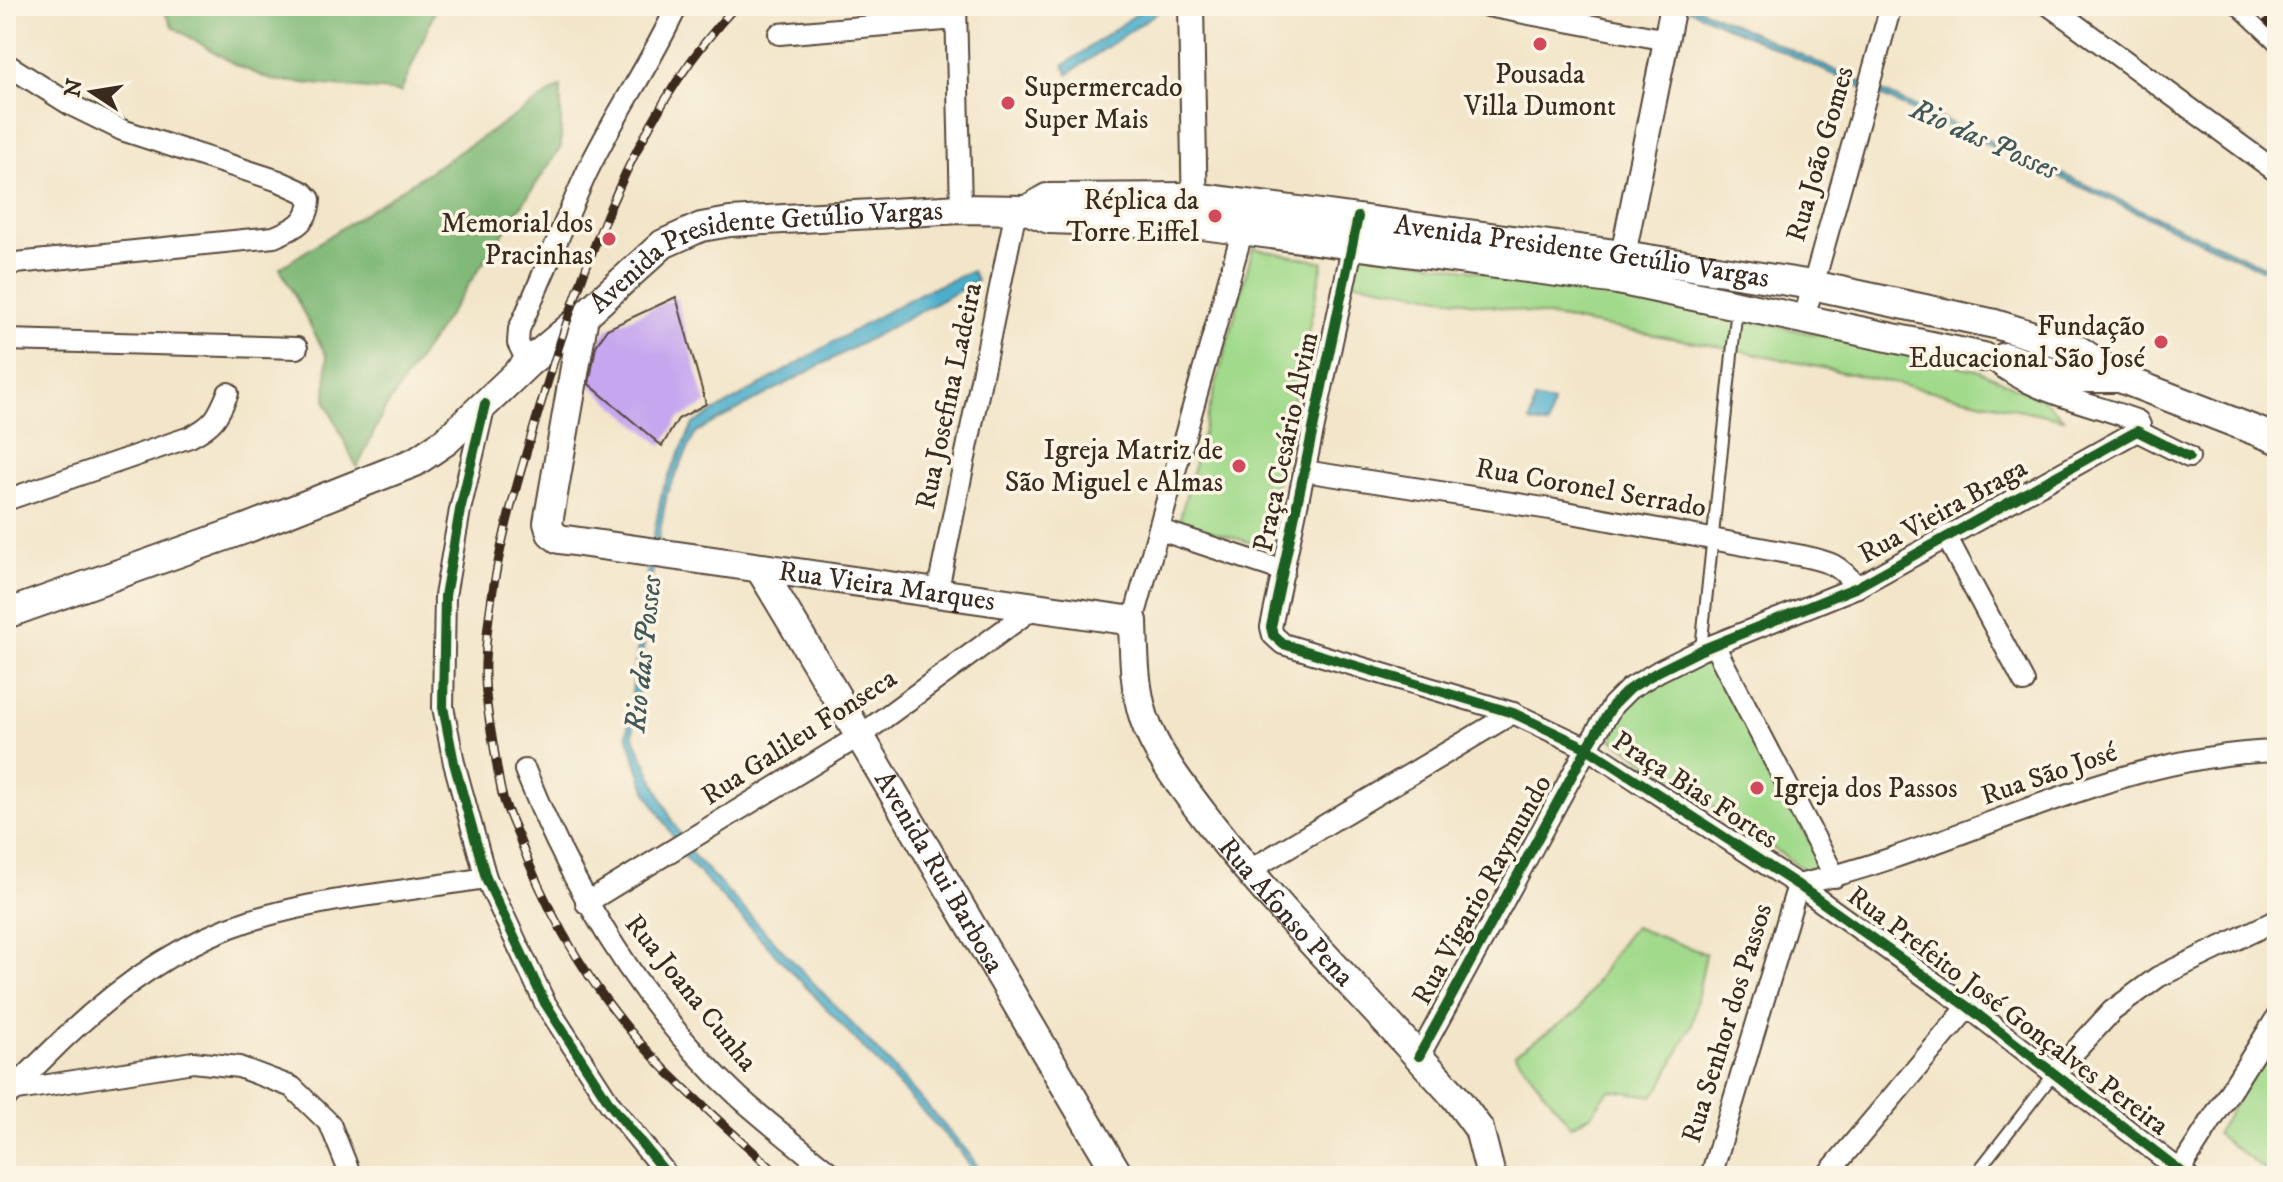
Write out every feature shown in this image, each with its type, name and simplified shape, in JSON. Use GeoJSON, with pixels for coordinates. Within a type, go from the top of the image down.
{"type":"FeatureCollection","features":[{"type":"Feature","properties":{"kind":"main road","name":"Avenida Presidente Getúlio Vargas"},"geometry":{"type":"LineString","coordinates":[[6,614],[245,529],[415,462],[446,441],[528,363],[663,244],[701,227],[730,222],[961,209],[1021,210],[1047,198],[1195,210],[1355,231],[1623,255],[1812,285],[2000,326],[2078,350],[2120,378],[2277,439]]}},
{"type":"Feature","properties":{"kind":"main road","name":"Avenida Presidente Getúlio Vargas"},"geometry":{"type":"LineString","coordinates":[[1195,210],[1243,229],[1355,231],[1515,266],[1618,280],[1804,318],[1994,358],[2070,378],[2120,378]]}},
{"type":"Feature","properties":{"kind":"main road"},"geometry":{"type":"LineString","coordinates":[[1515,266],[1597,266],[1613,262],[1623,255]]}},
{"type":"Feature","properties":{"kind":"main road","name":"Rua Vieira Marques"},"geometry":{"type":"LineString","coordinates":[[584,316],[548,523],[551,533],[559,539],[1133,621]]}},
{"type":"Feature","properties":{"kind":"main road"},"geometry":{"type":"LineString","coordinates":[[1994,358],[1977,348],[1977,337],[1984,328],[2000,326]]}},
{"type":"Feature","properties":{"kind":"main road","name":"Avenida Rui Barbosa"},"geometry":{"type":"LineString","coordinates":[[760,569],[861,735],[970,927],[1119,1176]]}},
{"type":"Feature","properties":{"kind":"main road","name":"Rua Afonso Pena"},"geometry":{"type":"LineString","coordinates":[[1133,621],[1135,673],[1145,718],[1162,755],[1191,799],[1248,871],[1456,1098],[1479,1129],[1491,1176]]}},
{"type":"Feature","properties":{"kind":"street"},"geometry":{"type":"LineString","coordinates":[[528,363],[518,343],[519,329],[587,173],[664,36],[677,6]]}},
{"type":"Feature","properties":{"kind":"street"},"geometry":{"type":"LineString","coordinates":[[1191,6],[1195,210]]}},
{"type":"Feature","properties":{"kind":"street"},"geometry":{"type":"LineString","coordinates":[[1487,6],[1667,40]]}},
{"type":"Feature","properties":{"kind":"street","name":"Rua João Gomes"},"geometry":{"type":"LineString","coordinates":[[1804,318],[1891,6]]}},
{"type":"Feature","properties":{"kind":"street"},"geometry":{"type":"LineString","coordinates":[[2050,6],[2277,172]]}},
{"type":"Feature","properties":{"kind":"street"},"geometry":{"type":"LineString","coordinates":[[2241,6],[2277,40]]}},
{"type":"Feature","properties":{"kind":"street"},"geometry":{"type":"LineString","coordinates":[[1623,255],[1672,10]]}},
{"type":"Feature","properties":{"kind":"street"},"geometry":{"type":"LineString","coordinates":[[779,34],[956,12],[961,209]]}},
{"type":"Feature","properties":{"kind":"street"},"geometry":{"type":"LineString","coordinates":[[6,64],[71,105],[122,130],[279,181],[303,192],[310,199],[310,210],[299,227],[274,237],[6,264]]}},
{"type":"Feature","properties":{"kind":"street","name":"Rua Josefina Ladeira"},"geometry":{"type":"LineString","coordinates":[[937,594],[1021,210]]}},
{"type":"Feature","properties":{"kind":"street"},"geometry":{"type":"LineString","coordinates":[[1133,621],[1243,229]]}},
{"type":"Feature","properties":{"kind":"street","name":"Praça Cesário Alvim"},"geometry":{"type":"LineString","coordinates":[[1355,231],[1271,627],[1273,635],[1283,644],[1513,713]]}},
{"type":"Feature","properties":{"kind":"street"},"geometry":{"type":"LineString","coordinates":[[6,340],[297,348]]}},
{"type":"Feature","properties":{"kind":"street"},"geometry":{"type":"LineString","coordinates":[[1994,358],[2015,377],[2089,407],[2138,421],[2137,431],[2189,457]]}},
{"type":"Feature","properties":{"kind":"street"},"geometry":{"type":"LineString","coordinates":[[6,500],[190,437],[208,428],[219,414],[228,393]]}},
{"type":"Feature","properties":{"kind":"street"},"geometry":{"type":"LineString","coordinates":[[485,404],[460,510],[445,596],[443,707],[468,820],[486,878],[545,1003],[610,1104],[668,1176]]}},
{"type":"Feature","properties":{"kind":"street","name":"Rua Vieira Braga"},"geometry":{"type":"LineString","coordinates":[[1708,648],[1857,587],[2137,431]]}},
{"type":"Feature","properties":{"kind":"street","name":"Rua Coronel Serrado"},"geometry":{"type":"LineString","coordinates":[[1304,471],[1713,537],[1831,562],[1843,569],[1857,587]]}},
{"type":"Feature","properties":{"kind":"street","name":"Praça Cesário Alvim"},"geometry":{"type":"LineString","coordinates":[[1160,530],[1284,571]]}},
{"type":"Feature","properties":{"kind":"street"},"geometry":{"type":"LineString","coordinates":[[1946,536],[2024,682]]}},
{"type":"Feature","properties":{"kind":"street","name":"Rua Galileu Fonseca"},"geometry":{"type":"LineString","coordinates":[[586,903],[861,735],[1035,607]]}},
{"type":"Feature","properties":{"kind":"street","name":"Praça Bias Fortes"},"geometry":{"type":"LineString","coordinates":[[1798,885],[1587,748],[1613,705],[1629,689],[1708,648],[1835,877]]}},
{"type":"Feature","properties":{"kind":"street"},"geometry":{"type":"LineString","coordinates":[[1248,871],[1513,713],[1587,748]]}},
{"type":"Feature","properties":{"kind":"street","name":"Rua Vigario Raymundo"},"geometry":{"type":"LineString","coordinates":[[1419,1056],[1587,748]]}},
{"type":"Feature","properties":{"kind":"street","name":"Rua São José"},"geometry":{"type":"LineString","coordinates":[[1798,885],[1835,877],[2145,770],[2254,751],[2277,751]]}},
{"type":"Feature","properties":{"kind":"street","name":"Rua Joana Cunha"},"geometry":{"type":"LineString","coordinates":[[525,770],[546,822],[586,903],[628,968],[684,1038],[739,1097],[834,1176]]}},
{"type":"Feature","properties":{"kind":"street"},"geometry":{"type":"LineString","coordinates":[[9,1095],[76,1025],[130,982],[203,937],[252,920],[309,907],[486,878]]}},
{"type":"Feature","properties":{"kind":"street","name":"Rua Prefeito José Gonçalves Pereira"},"geometry":{"type":"LineString","coordinates":[[1798,885],[1968,1007],[2184,1173]]}},
{"type":"Feature","properties":{"kind":"street","name":"Rua Senhor dos Passos"},"geometry":{"type":"LineString","coordinates":[[1711,1176],[1798,885]]}},
{"type":"Feature","properties":{"kind":"street"},"geometry":{"type":"LineString","coordinates":[[2053,1075],[2112,1011],[2158,977],[2277,920]]}},
{"type":"Feature","properties":{"kind":"street"},"geometry":{"type":"LineString","coordinates":[[1826,1176],[1968,1007]]}},
{"type":"Feature","properties":{"kind":"street"},"geometry":{"type":"LineString","coordinates":[[2184,1173],[2277,1017]]}},
{"type":"Feature","properties":{"kind":"street"},"geometry":{"type":"LineString","coordinates":[[9,1095],[193,1062],[239,1067],[292,1087],[330,1124],[351,1176]]}},
{"type":"Feature","properties":{"kind":"lane"},"geometry":{"type":"LineString","coordinates":[[1708,648],[1713,537],[1737,305]]}},
{"type":"Feature","properties":{"kind":"lane"},"geometry":{"type":"LineString","coordinates":[[1974,1176],[2053,1075]]}},
{"type":"Feature","properties":{"kind":"green space"},"geometry":{"type":"Polygon","coordinates":[[[161,6],[437,6],[401,92],[271,80],[236,65],[173,27],[161,6]]]}},
{"type":"Feature","properties":{"kind":"green space"},"geometry":{"type":"Polygon","coordinates":[[[561,86],[561,147],[385,409],[357,468],[326,402],[327,357],[280,268],[561,86]]]}},
{"type":"Feature","properties":{"kind":"green space"},"geometry":{"type":"Polygon","coordinates":[[[1253,248],[1323,262],[1263,546],[1179,522],[1253,248]]]}},
{"type":"Feature","properties":{"kind":"green space"},"geometry":{"type":"Polygon","coordinates":[[[1359,250],[1736,317],[1977,370],[2043,399],[2064,419],[1733,349],[1351,281],[1359,250]]]}},
{"type":"Feature","properties":{"kind":"green space"},"geometry":{"type":"Polygon","coordinates":[[[1709,662],[1821,862],[1808,872],[1612,739],[1628,704],[1639,689],[1709,662]]]}},
{"type":"Feature","properties":{"kind":"green space"},"geometry":{"type":"Polygon","coordinates":[[[1634,927],[1706,954],[1692,1024],[1653,1096],[1609,1090],[1591,1115],[1571,1126],[1515,1054],[1577,1012],[1615,951],[1634,927]]]}},
{"type":"Feature","properties":{"kind":"green space"},"geometry":{"type":"Polygon","coordinates":[[[2277,1036],[2277,1176],[2273,1176],[2216,1134],[2277,1036]]]}},
{"type":"Feature","properties":{"kind":"water"},"geometry":{"type":"Polygon","coordinates":[[[1148,6],[1165,7],[1068,74],[1064,65],[1148,6]]]}},
{"type":"Feature","properties":{"kind":"water","name":"Rio das Posses"},"geometry":{"type":"Polygon","coordinates":[[[1682,6],[1699,8],[2277,272],[2277,276],[1682,6]]]}},
{"type":"Feature","properties":{"kind":"water"},"geometry":{"type":"Polygon","coordinates":[[[972,271],[977,281],[696,432],[667,493],[652,575],[633,735],[672,821],[693,855],[889,1063],[968,1152],[984,1176],[976,1176],[960,1151],[687,860],[647,793],[627,735],[647,572],[662,491],[693,424],[873,319],[923,292],[972,271]]]}},
{"type":"Feature","properties":{"kind":"water"},"geometry":{"type":"Polygon","coordinates":[[[1535,399],[1553,403],[1548,426],[1530,422],[1535,399]]]}},
{"type":"Feature","properties":{"kind":"building"},"geometry":{"type":"Polygon","coordinates":[[[676,297],[706,404],[678,419],[662,446],[589,384],[596,346],[607,329],[676,297]]]}},
{"type":"Feature","properties":{"kind":"railway"},"geometry":{"type":"LineString","coordinates":[[736,6],[675,84],[649,127],[626,172],[587,264],[532,433],[501,546],[488,623],[485,682],[504,800],[539,885],[575,954],[603,996],[655,1059],[780,1176]]}},
{"type":"Feature","properties":{"kind":"railway"},"geometry":{"type":"LineString","coordinates":[[2252,6],[2277,30]]}},
{"type":"Feature","properties":{"kind":"cycle path"},"geometry":{"type":"LineString","coordinates":[[1358,217],[1271,627],[1273,635],[1283,644],[1513,713],[1587,748],[1798,885],[1968,1007],[2187,1176]]}},
{"type":"Feature","properties":{"kind":"cycle path"},"geometry":{"type":"LineString","coordinates":[[485,404],[460,510],[445,596],[443,707],[454,763],[486,878],[545,1003],[610,1104],[668,1176]]}},
{"type":"Feature","properties":{"kind":"cycle path"},"geometry":{"type":"LineString","coordinates":[[1419,1056],[1587,748],[1613,705],[1629,689],[1701,650],[1857,587],[2137,431],[2189,457]]}},
{"type":"Feature","properties":{"kind":"place","name":"Pousada Villa Dumont"},"geometry":{"type":"Point","coordinates":[1540,44]}},
{"type":"Feature","properties":{"kind":"place","name":"Supermercado Super Mais"},"geometry":{"type":"Point","coordinates":[1008,103]}},
{"type":"Feature","properties":{"kind":"place","name":"Réplica da Torre Eiffel"},"geometry":{"type":"Point","coordinates":[1215,216]}},
{"type":"Feature","properties":{"kind":"place","name":"Memorial dos Pracinhas"},"geometry":{"type":"Point","coordinates":[609,239]}},
{"type":"Feature","properties":{"kind":"place","name":"Fundação Educacional São José"},"geometry":{"type":"Point","coordinates":[2161,342]}},
{"type":"Feature","properties":{"kind":"place","name":"Igreja Matriz de São Miguel e Almas"},"geometry":{"type":"Point","coordinates":[1239,466]}},
{"type":"Feature","properties":{"kind":"place","name":"Igreja dos Passos"},"geometry":{"type":"Point","coordinates":[1757,788]}}]}
